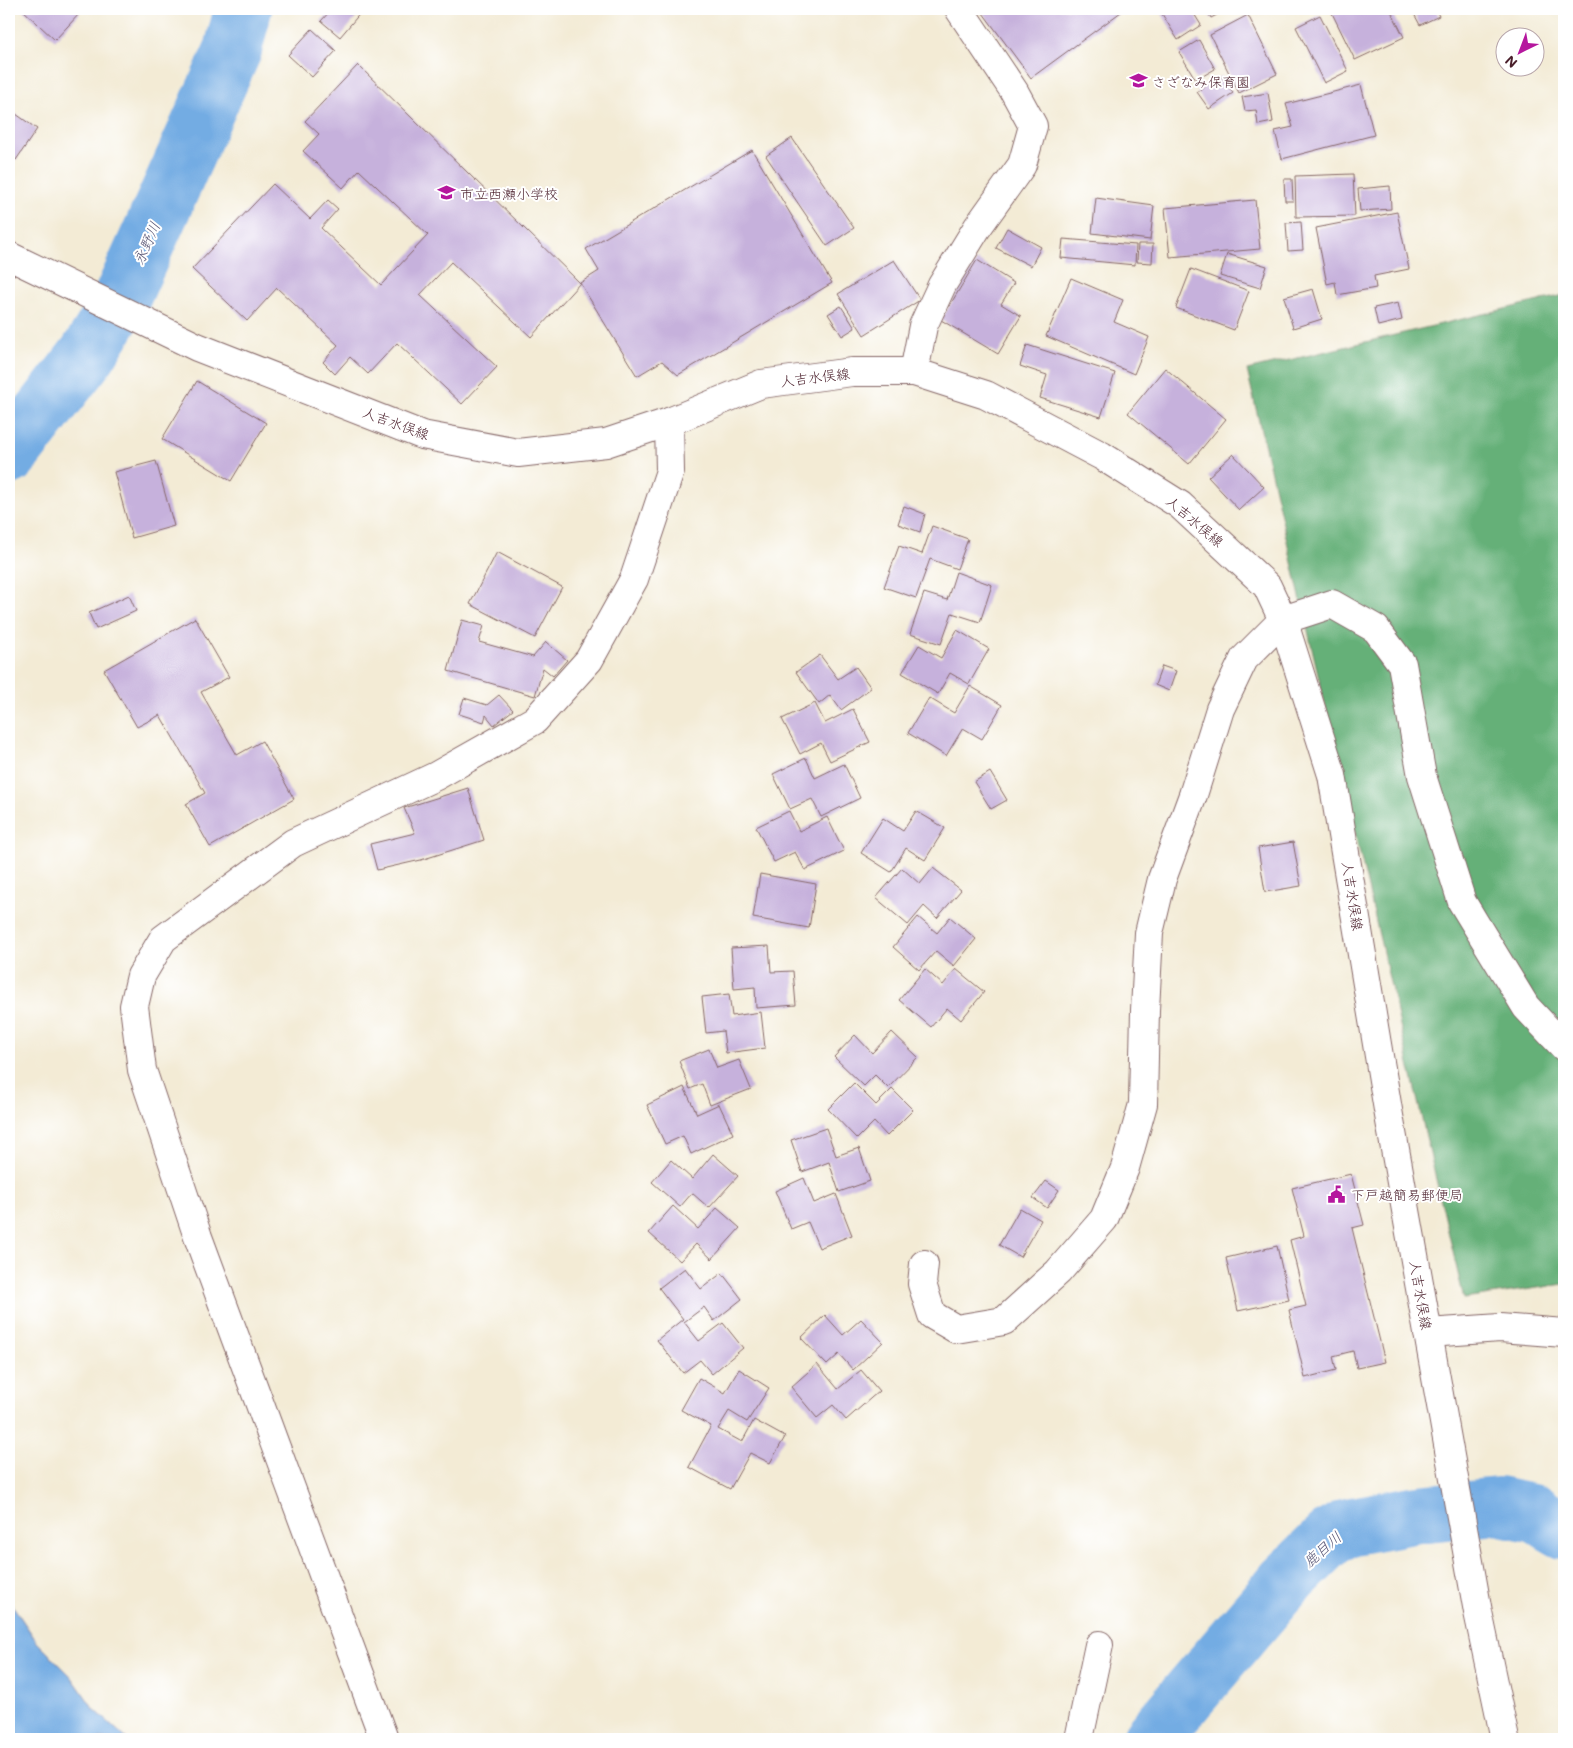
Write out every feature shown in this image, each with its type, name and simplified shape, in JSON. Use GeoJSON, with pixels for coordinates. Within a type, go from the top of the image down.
{"type":"FeatureCollection","features":[{"type":"Feature","properties":{"kind":"street"},"geometry":{"type":"LineString","coordinates":[[914,372],[923,326],[942,285],[977,228],[1022,165],[1033,126],[1014,91],[958,9]]}},
{"type":"Feature","properties":{"kind":"street","name":"人吉水俣線"},"geometry":{"type":"LineString","coordinates":[[9,256],[206,350],[422,435],[518,453],[606,443],[669,422],[761,384],[852,372],[914,372],[986,395],[1102,456],[1180,505],[1268,586],[1283,620],[1332,775],[1388,1110],[1428,1334],[1478,1612],[1505,1739]]}},
{"type":"Feature","properties":{"kind":"street"},"geometry":{"type":"LineString","coordinates":[[384,1739],[198,1237],[142,1070],[134,1006],[141,976],[163,938],[293,843],[436,776],[535,720],[589,660],[634,579],[670,470],[669,422]]}},
{"type":"Feature","properties":{"kind":"street"},"geometry":{"type":"LineString","coordinates":[[924,1264],[922,1284],[932,1315],[956,1328],[1004,1321],[1058,1272],[1104,1219],[1125,1168],[1144,1104],[1145,1010],[1149,933],[1162,879],[1193,795],[1220,709],[1244,659],[1283,620],[1332,604],[1376,629],[1402,664],[1422,776],[1462,902],[1526,1007],[1564,1047]]}},
{"type":"Feature","properties":{"kind":"street"},"geometry":{"type":"LineString","coordinates":[[1428,1334],[1500,1328],[1564,1333]]}},
{"type":"Feature","properties":{"kind":"street"},"geometry":{"type":"LineString","coordinates":[[1078,1739],[1100,1645]]}},
{"type":"Feature","properties":{"kind":"green space"},"geometry":{"type":"Polygon","coordinates":[[[1564,295],[1564,1284],[1464,1299],[1247,370],[1564,295]]]}},
{"type":"Feature","properties":{"kind":"water"},"geometry":{"type":"Polygon","coordinates":[[[9,1600],[37,1642],[71,1676],[94,1709],[127,1739],[9,1739],[9,1600]]]}},
{"type":"Feature","properties":{"kind":"building"},"geometry":{"type":"Polygon","coordinates":[[[22,9],[75,9],[80,13],[55,40],[22,9]]]}},
{"type":"Feature","properties":{"kind":"building"},"geometry":{"type":"Polygon","coordinates":[[[332,9],[360,9],[362,11],[340,37],[321,21],[332,9]]]}},
{"type":"Feature","properties":{"kind":"building"},"geometry":{"type":"Polygon","coordinates":[[[368,9],[380,9],[374,15],[368,9]]]}},
{"type":"Feature","properties":{"kind":"building"},"geometry":{"type":"Polygon","coordinates":[[[980,9],[1125,9],[1031,78],[980,9]]]}},
{"type":"Feature","properties":{"kind":"building"},"geometry":{"type":"Polygon","coordinates":[[[1159,9],[1191,9],[1201,25],[1178,40],[1159,9]]]}},
{"type":"Feature","properties":{"kind":"building"},"geometry":{"type":"Polygon","coordinates":[[[1206,9],[1228,9],[1211,18],[1206,9]]]}},
{"type":"Feature","properties":{"kind":"building"},"geometry":{"type":"Polygon","coordinates":[[[1330,9],[1390,9],[1404,37],[1355,60],[1330,9]]]}},
{"type":"Feature","properties":{"kind":"building"},"geometry":{"type":"Polygon","coordinates":[[[1419,9],[1435,9],[1439,16],[1420,25],[1413,12],[1419,9]]]}},
{"type":"Feature","properties":{"kind":"building"},"geometry":{"type":"Polygon","coordinates":[[[1248,15],[1277,74],[1239,93],[1210,35],[1248,15]]]}},
{"type":"Feature","properties":{"kind":"building"},"geometry":{"type":"Polygon","coordinates":[[[1320,15],[1348,71],[1324,83],[1296,27],[1320,15]]]}},
{"type":"Feature","properties":{"kind":"building"},"geometry":{"type":"Polygon","coordinates":[[[312,29],[336,51],[312,77],[288,55],[312,29]]]}},
{"type":"Feature","properties":{"kind":"building"},"geometry":{"type":"Polygon","coordinates":[[[1199,40],[1215,69],[1196,80],[1179,52],[1199,40]]]}},
{"type":"Feature","properties":{"kind":"building","name":"市立西瀬小学校"},"geometry":{"type":"Polygon","coordinates":[[[358,65],[580,283],[531,337],[451,262],[420,295],[497,367],[462,404],[397,343],[368,374],[350,357],[335,374],[323,362],[338,345],[277,288],[247,321],[192,269],[273,184],[310,219],[328,200],[338,209],[321,228],[381,285],[428,235],[359,170],[343,188],[303,151],[319,134],[305,121],[358,65]]]}},
{"type":"Feature","properties":{"kind":"building"},"geometry":{"type":"Polygon","coordinates":[[[1221,76],[1233,93],[1209,109],[1197,92],[1221,76]]]}},
{"type":"Feature","properties":{"kind":"building"},"geometry":{"type":"Polygon","coordinates":[[[1361,85],[1374,135],[1282,159],[1275,131],[1293,127],[1286,104],[1361,85]]]}},
{"type":"Feature","properties":{"kind":"building"},"geometry":{"type":"Polygon","coordinates":[[[1268,93],[1273,122],[1258,125],[1256,110],[1245,111],[1242,97],[1268,93]]]}},
{"type":"Feature","properties":{"kind":"building"},"geometry":{"type":"Polygon","coordinates":[[[16,114],[37,129],[16,160],[9,156],[9,125],[16,114]]]}},
{"type":"Feature","properties":{"kind":"building"},"geometry":{"type":"Polygon","coordinates":[[[792,138],[854,228],[827,246],[766,156],[792,138]]]}},
{"type":"Feature","properties":{"kind":"building"},"geometry":{"type":"Polygon","coordinates":[[[752,150],[832,283],[678,375],[662,361],[637,376],[580,283],[599,271],[586,249],[752,150]]]}},
{"type":"Feature","properties":{"kind":"building"},"geometry":{"type":"Polygon","coordinates":[[[1353,174],[1355,216],[1296,217],[1295,176],[1353,174]]]}},
{"type":"Feature","properties":{"kind":"building"},"geometry":{"type":"Polygon","coordinates":[[[1284,179],[1292,179],[1293,201],[1285,201],[1284,179]]]}},
{"type":"Feature","properties":{"kind":"building"},"geometry":{"type":"Polygon","coordinates":[[[1390,186],[1391,209],[1360,211],[1358,189],[1390,186]]]}},
{"type":"Feature","properties":{"kind":"building"},"geometry":{"type":"Polygon","coordinates":[[[1096,198],[1154,206],[1150,240],[1092,233],[1096,198]]]}},
{"type":"Feature","properties":{"kind":"building"},"geometry":{"type":"Polygon","coordinates":[[[1255,200],[1260,249],[1170,257],[1165,208],[1255,200]]]}},
{"type":"Feature","properties":{"kind":"building"},"geometry":{"type":"Polygon","coordinates":[[[1397,212],[1409,269],[1374,276],[1376,288],[1337,295],[1335,282],[1327,284],[1316,228],[1397,212]]]}},
{"type":"Feature","properties":{"kind":"building"},"geometry":{"type":"Polygon","coordinates":[[[1301,222],[1303,250],[1288,251],[1286,223],[1301,222]]]}},
{"type":"Feature","properties":{"kind":"building"},"geometry":{"type":"Polygon","coordinates":[[[1007,228],[1041,247],[1031,266],[996,248],[1007,228]]]}},
{"type":"Feature","properties":{"kind":"building"},"geometry":{"type":"Polygon","coordinates":[[[1063,239],[1136,245],[1135,265],[1061,258],[1063,239]]]}},
{"type":"Feature","properties":{"kind":"building"},"geometry":{"type":"Polygon","coordinates":[[[1138,244],[1153,244],[1152,263],[1137,262],[1138,244]]]}},
{"type":"Feature","properties":{"kind":"building"},"geometry":{"type":"Polygon","coordinates":[[[1227,254],[1267,266],[1260,288],[1220,276],[1227,254]]]}},
{"type":"Feature","properties":{"kind":"building"},"geometry":{"type":"Polygon","coordinates":[[[894,260],[920,300],[864,335],[838,294],[894,260]]]}},
{"type":"Feature","properties":{"kind":"building"},"geometry":{"type":"Polygon","coordinates":[[[977,260],[1014,283],[1001,304],[1021,316],[998,354],[941,320],[977,260]]]}},
{"type":"Feature","properties":{"kind":"building"},"geometry":{"type":"Polygon","coordinates":[[[1191,269],[1249,291],[1234,330],[1176,308],[1191,269]]]}},
{"type":"Feature","properties":{"kind":"building"},"geometry":{"type":"Polygon","coordinates":[[[1071,278],[1123,300],[1114,322],[1149,337],[1134,374],[1046,336],[1071,278]]]}},
{"type":"Feature","properties":{"kind":"building"},"geometry":{"type":"Polygon","coordinates":[[[1313,289],[1322,319],[1293,328],[1284,297],[1313,289]]]}},
{"type":"Feature","properties":{"kind":"building"},"geometry":{"type":"Polygon","coordinates":[[[1398,303],[1402,320],[1378,326],[1374,308],[1398,303]]]}},
{"type":"Feature","properties":{"kind":"building"},"geometry":{"type":"Polygon","coordinates":[[[841,306],[855,328],[842,336],[828,314],[841,306]]]}},
{"type":"Feature","properties":{"kind":"building"},"geometry":{"type":"Polygon","coordinates":[[[1027,345],[1115,373],[1101,417],[1040,398],[1047,375],[1020,366],[1027,345]]]}},
{"type":"Feature","properties":{"kind":"building"},"geometry":{"type":"Polygon","coordinates":[[[1165,368],[1226,419],[1189,464],[1128,413],[1165,368]]]}},
{"type":"Feature","properties":{"kind":"building"},"geometry":{"type":"Polygon","coordinates":[[[197,381],[266,423],[231,481],[162,439],[197,381]]]}},
{"type":"Feature","properties":{"kind":"building"},"geometry":{"type":"Polygon","coordinates":[[[1233,454],[1264,487],[1239,510],[1208,477],[1233,454]]]}},
{"type":"Feature","properties":{"kind":"building"},"geometry":{"type":"Polygon","coordinates":[[[156,461],[174,526],[132,538],[114,472],[156,461]]]}},
{"type":"Feature","properties":{"kind":"building"},"geometry":{"type":"Polygon","coordinates":[[[904,506],[925,514],[920,532],[898,524],[904,506]]]}},
{"type":"Feature","properties":{"kind":"building"},"geometry":{"type":"Polygon","coordinates":[[[932,526],[968,539],[957,569],[930,559],[916,598],[884,587],[899,546],[922,554],[932,526]]]}},
{"type":"Feature","properties":{"kind":"building"},"geometry":{"type":"Polygon","coordinates":[[[497,552],[562,587],[535,638],[470,604],[497,552]]]}},
{"type":"Feature","properties":{"kind":"building"},"geometry":{"type":"Polygon","coordinates":[[[956,572],[992,585],[980,622],[952,613],[941,644],[910,634],[924,593],[947,600],[956,572]]]}},
{"type":"Feature","properties":{"kind":"building"},"geometry":{"type":"Polygon","coordinates":[[[129,595],[136,611],[96,629],[89,613],[129,595]]]}},
{"type":"Feature","properties":{"kind":"building"},"geometry":{"type":"Polygon","coordinates":[[[195,618],[229,677],[201,692],[237,755],[262,741],[294,799],[210,847],[186,804],[205,793],[160,715],[137,727],[104,670],[195,618]]]}},
{"type":"Feature","properties":{"kind":"building"},"geometry":{"type":"Polygon","coordinates":[[[462,620],[484,626],[479,642],[533,657],[546,642],[567,660],[553,676],[543,668],[535,696],[448,671],[462,620]]]}},
{"type":"Feature","properties":{"kind":"building"},"geometry":{"type":"Polygon","coordinates":[[[957,630],[989,649],[969,684],[950,673],[938,694],[902,673],[919,645],[941,658],[957,630]]]}},
{"type":"Feature","properties":{"kind":"building"},"geometry":{"type":"Polygon","coordinates":[[[820,655],[838,679],[856,667],[871,688],[841,710],[830,695],[819,704],[796,672],[820,655]]]}},
{"type":"Feature","properties":{"kind":"building"},"geometry":{"type":"Polygon","coordinates":[[[1162,666],[1176,671],[1169,691],[1155,685],[1162,666]]]}},
{"type":"Feature","properties":{"kind":"building"},"geometry":{"type":"Polygon","coordinates":[[[970,686],[1002,705],[982,739],[963,728],[946,756],[908,733],[929,698],[954,713],[970,686]]]}},
{"type":"Feature","properties":{"kind":"building"},"geometry":{"type":"Polygon","coordinates":[[[499,695],[513,710],[494,725],[486,715],[484,722],[459,714],[464,698],[487,705],[499,695]]]}},
{"type":"Feature","properties":{"kind":"building"},"geometry":{"type":"Polygon","coordinates":[[[815,703],[825,723],[853,709],[870,742],[830,761],[821,743],[800,754],[782,719],[815,703]]]}},
{"type":"Feature","properties":{"kind":"building"},"geometry":{"type":"Polygon","coordinates":[[[806,758],[815,778],[844,764],[860,798],[821,817],[812,799],[790,809],[773,774],[806,758]]]}},
{"type":"Feature","properties":{"kind":"building"},"geometry":{"type":"Polygon","coordinates":[[[990,772],[1007,800],[991,809],[974,782],[990,772]]]}},
{"type":"Feature","properties":{"kind":"building"},"geometry":{"type":"Polygon","coordinates":[[[468,788],[484,840],[421,860],[377,870],[370,844],[415,833],[404,808],[468,788]]]}},
{"type":"Feature","properties":{"kind":"building"},"geometry":{"type":"Polygon","coordinates":[[[789,811],[799,831],[827,817],[844,851],[805,870],[795,852],[774,862],[756,827],[789,811]]]}},
{"type":"Feature","properties":{"kind":"building"},"geometry":{"type":"Polygon","coordinates":[[[916,811],[945,828],[925,860],[906,848],[891,872],[861,853],[883,818],[903,831],[916,811]]]}},
{"type":"Feature","properties":{"kind":"building"},"geometry":{"type":"Polygon","coordinates":[[[1293,842],[1301,886],[1265,892],[1258,848],[1293,842]]]}},
{"type":"Feature","properties":{"kind":"building"},"geometry":{"type":"Polygon","coordinates":[[[902,868],[920,884],[933,868],[961,890],[937,918],[924,906],[908,925],[876,898],[902,868]]]}},
{"type":"Feature","properties":{"kind":"building"},"geometry":{"type":"Polygon","coordinates":[[[760,874],[816,884],[809,928],[753,918],[760,874]]]}},
{"type":"Feature","properties":{"kind":"building"},"geometry":{"type":"Polygon","coordinates":[[[918,917],[937,933],[950,917],[976,939],[954,966],[936,951],[919,970],[893,947],[918,917]]]}},
{"type":"Feature","properties":{"kind":"building"},"geometry":{"type":"Polygon","coordinates":[[[769,946],[771,972],[793,971],[796,1005],[756,1008],[755,987],[734,989],[731,948],[769,946]]]}},
{"type":"Feature","properties":{"kind":"building"},"geometry":{"type":"Polygon","coordinates":[[[925,969],[943,985],[956,969],[984,992],[961,1020],[947,1008],[931,1027],[899,1000],[925,969]]]}},
{"type":"Feature","properties":{"kind":"building"},"geometry":{"type":"Polygon","coordinates":[[[729,994],[732,1016],[761,1012],[765,1048],[726,1053],[723,1031],[706,1033],[702,997],[729,994]]]}},
{"type":"Feature","properties":{"kind":"building"},"geometry":{"type":"Polygon","coordinates":[[[892,1032],[918,1057],[888,1088],[875,1075],[864,1086],[834,1057],[855,1035],[872,1053],[892,1032]]]}},
{"type":"Feature","properties":{"kind":"building"},"geometry":{"type":"Polygon","coordinates":[[[709,1049],[717,1068],[739,1060],[751,1089],[710,1105],[702,1084],[690,1089],[679,1061],[709,1049]]]}},
{"type":"Feature","properties":{"kind":"building"},"geometry":{"type":"Polygon","coordinates":[[[854,1083],[876,1105],[892,1089],[913,1110],[887,1136],[874,1122],[857,1139],[828,1109],[854,1083]]]}},
{"type":"Feature","properties":{"kind":"building"},"geometry":{"type":"Polygon","coordinates":[[[684,1087],[697,1114],[719,1104],[733,1134],[691,1154],[683,1136],[665,1144],[647,1105],[684,1087]]]}},
{"type":"Feature","properties":{"kind":"building"},"geometry":{"type":"Polygon","coordinates":[[[826,1128],[836,1156],[859,1148],[870,1181],[839,1192],[829,1162],[802,1172],[791,1140],[826,1128]]]}},
{"type":"Feature","properties":{"kind":"building"},"geometry":{"type":"Polygon","coordinates":[[[713,1154],[738,1176],[709,1208],[692,1193],[680,1207],[652,1182],[671,1160],[692,1179],[713,1154]]]}},
{"type":"Feature","properties":{"kind":"building","name":"下戸越簡易郵便局"},"geometry":{"type":"Polygon","coordinates":[[[1351,1174],[1364,1225],[1352,1228],[1385,1362],[1357,1368],[1353,1351],[1333,1356],[1336,1370],[1305,1378],[1289,1310],[1306,1306],[1290,1240],[1304,1236],[1292,1188],[1351,1174]]]}},
{"type":"Feature","properties":{"kind":"building"},"geometry":{"type":"Polygon","coordinates":[[[804,1178],[814,1203],[836,1194],[852,1235],[819,1248],[808,1222],[791,1229],[775,1191],[804,1178]]]}},
{"type":"Feature","properties":{"kind":"building"},"geometry":{"type":"Polygon","coordinates":[[[1046,1181],[1059,1190],[1047,1208],[1033,1198],[1046,1181]]]}},
{"type":"Feature","properties":{"kind":"building"},"geometry":{"type":"Polygon","coordinates":[[[673,1206],[698,1229],[717,1208],[740,1228],[712,1259],[696,1244],[680,1261],[649,1233],[673,1206]]]}},
{"type":"Feature","properties":{"kind":"building"},"geometry":{"type":"Polygon","coordinates":[[[1020,1208],[1041,1220],[1020,1257],[999,1245],[1020,1208]]]}},
{"type":"Feature","properties":{"kind":"building"},"geometry":{"type":"Polygon","coordinates":[[[1277,1246],[1289,1300],[1238,1311],[1226,1258],[1277,1246]]]}},
{"type":"Feature","properties":{"kind":"building"},"geometry":{"type":"Polygon","coordinates":[[[685,1268],[701,1289],[722,1273],[742,1299],[714,1321],[704,1307],[684,1322],[699,1341],[723,1323],[743,1348],[712,1374],[700,1360],[683,1373],[657,1340],[683,1319],[659,1288],[685,1268]]]}},
{"type":"Feature","properties":{"kind":"building"},"geometry":{"type":"Polygon","coordinates":[[[825,1315],[843,1335],[861,1319],[883,1342],[853,1370],[839,1354],[827,1365],[801,1338],[825,1315]]]}},
{"type":"Feature","properties":{"kind":"building"},"geometry":{"type":"Polygon","coordinates":[[[817,1364],[838,1389],[861,1370],[879,1391],[846,1420],[833,1405],[817,1418],[791,1387],[817,1364]]]}},
{"type":"Feature","properties":{"kind":"building"},"geometry":{"type":"Polygon","coordinates":[[[739,1369],[769,1388],[747,1422],[729,1411],[718,1429],[742,1442],[754,1420],[785,1437],[770,1463],[750,1453],[730,1489],[689,1467],[711,1426],[681,1410],[699,1378],[725,1393],[739,1369]]]}},
{"type":"Feature","properties":{"kind":"waterway","name":"永野川"},"geometry":{"type":"LineString","coordinates":[[9,456],[88,354],[119,304],[233,50],[243,9]]}},
{"type":"Feature","properties":{"kind":"waterway","name":"鹿目川"},"geometry":{"type":"LineString","coordinates":[[1151,1739],[1285,1582],[1331,1537],[1348,1527],[1418,1514],[1498,1506],[1536,1514],[1564,1530]]}},
{"type":"Feature","properties":{"kind":"place","name":"さざなみ保育園"},"geometry":{"type":"Point","coordinates":[1138,81]}},
{"type":"Feature","properties":{"kind":"place","name":"市立西瀬小学校"},"geometry":{"type":"Point","coordinates":[446,193]}},
{"type":"Feature","properties":{"kind":"place","name":"下戸越簡易郵便局"},"geometry":{"type":"Point","coordinates":[1337,1194]}}]}
